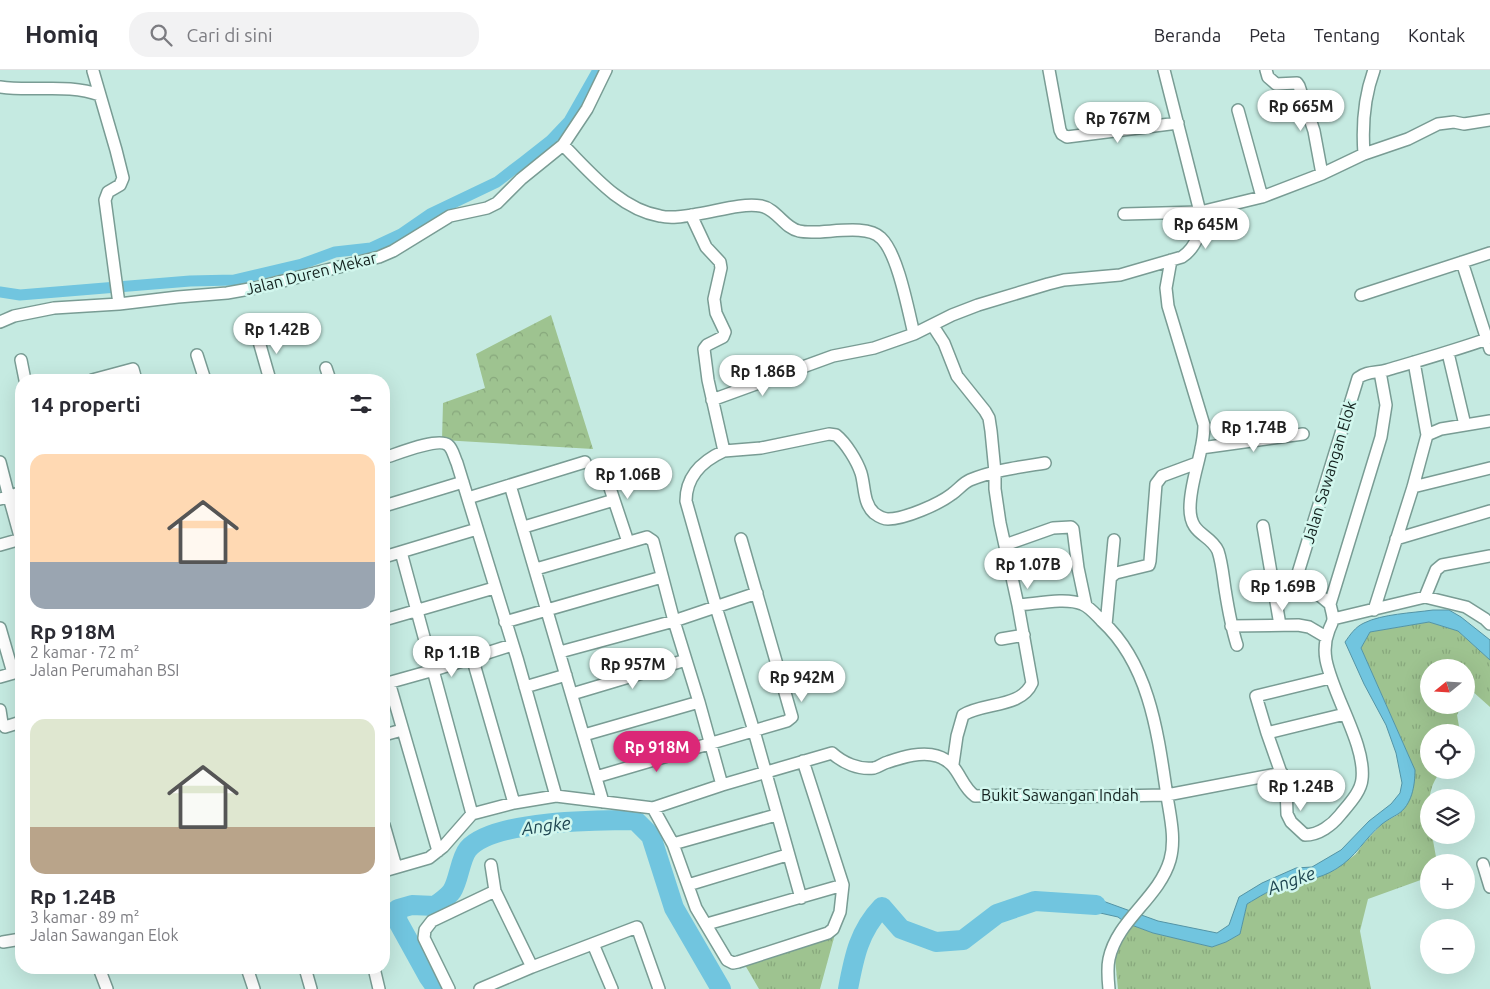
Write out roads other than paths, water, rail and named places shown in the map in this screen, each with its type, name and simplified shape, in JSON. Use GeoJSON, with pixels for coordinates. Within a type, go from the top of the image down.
{"type":"FeatureCollection","features":[{"type":"Feature","properties":{"kind":"street","name":"Jalan Duren Mekar"},"geometry":{"type":"LineString","coordinates":[[0,322],[14,316],[118,292],[255,288],[379,257],[393,251],[450,216],[487,208],[497,203],[521,178],[564,145],[587,109],[606,70]]}},
{"type":"Feature","properties":{"kind":"street"},"geometry":{"type":"LineString","coordinates":[[1049,70],[1060,130],[1062,134],[1068,137],[1178,123]]}},
{"type":"Feature","properties":{"kind":"street"},"geometry":{"type":"LineString","coordinates":[[712,400],[834,356],[874,348],[914,334],[952,315],[978,305],[1056,282],[1120,275],[1182,256],[1193,246],[1200,227],[1200,212],[1164,70]]}},
{"type":"Feature","properties":{"kind":"street"},"geometry":{"type":"LineString","coordinates":[[1266,70],[1268,77],[1276,84],[1293,82],[1299,86],[1314,131],[1322,174]]}},
{"type":"Feature","properties":{"kind":"street"},"geometry":{"type":"LineString","coordinates":[[1364,154],[1362,132],[1369,85],[1374,70]]}},
{"type":"Feature","properties":{"kind":"street"},"geometry":{"type":"LineString","coordinates":[[93,72],[122,178],[120,185],[108,192],[105,200],[118,292]]}},
{"type":"Feature","properties":{"kind":"street"},"geometry":{"type":"LineString","coordinates":[[0,87],[62,87],[100,95]]}},
{"type":"Feature","properties":{"kind":"street"},"geometry":{"type":"LineString","coordinates":[[1238,110],[1262,197]]}},
{"type":"Feature","properties":{"kind":"street"},"geometry":{"type":"LineString","coordinates":[[1124,214],[1200,212],[1262,197],[1322,174],[1364,154],[1408,139],[1443,122],[1464,124],[1490,120]]}},
{"type":"Feature","properties":{"kind":"street"},"geometry":{"type":"LineString","coordinates":[[564,145],[609,190],[627,203],[647,213],[661,217],[691,216],[748,206],[763,206],[774,212],[788,226],[798,231],[867,231],[880,236],[888,247],[899,276],[914,334]]}},
{"type":"Feature","properties":{"kind":"street"},"geometry":{"type":"LineString","coordinates":[[691,216],[706,247],[720,262],[721,268],[714,299],[716,313],[725,332],[723,336],[707,345],[704,349],[712,400],[724,451]]}},
{"type":"Feature","properties":{"kind":"street"},"geometry":{"type":"LineString","coordinates":[[1361,295],[1490,253]]}},
{"type":"Feature","properties":{"kind":"street"},"geometry":{"type":"LineString","coordinates":[[1171,260],[1166,288],[1168,306],[1204,425],[1204,437],[1194,475],[1190,509],[1195,529],[1215,545],[1220,558],[1230,626],[1237,645]]}},
{"type":"Feature","properties":{"kind":"street","name":"Jalan Sawangan Elok"},"geometry":{"type":"LineString","coordinates":[[1330,604],[1301,580],[1298,573],[1358,378],[1365,373],[1380,372],[1489,342],[1462,262]]}},
{"type":"Feature","properties":{"kind":"street"},"geometry":{"type":"LineString","coordinates":[[390,869],[429,858],[438,851],[472,814],[514,803],[556,796],[653,808],[722,784],[832,753],[838,759],[852,766],[876,768],[887,762],[919,754],[936,756],[952,764],[963,715],[976,709],[1019,698],[1029,690],[1032,683],[1024,635],[995,488],[996,472],[992,432],[987,414],[958,376],[944,343],[933,326]]}},
{"type":"Feature","properties":{"kind":"street"},"geometry":{"type":"LineString","coordinates":[[258,338],[268,374]]}},
{"type":"Feature","properties":{"kind":"street"},"geometry":{"type":"LineString","coordinates":[[1448,353],[1465,425]]}},
{"type":"Feature","properties":{"kind":"street"},"geometry":{"type":"LineString","coordinates":[[197,355],[203,374]]}},
{"type":"Feature","properties":{"kind":"street"},"geometry":{"type":"LineString","coordinates":[[21,360],[24,374]]}},
{"type":"Feature","properties":{"kind":"street"},"geometry":{"type":"LineString","coordinates":[[1374,610],[1413,487],[1427,435],[1414,362]]}},
{"type":"Feature","properties":{"kind":"street"},"geometry":{"type":"LineString","coordinates":[[326,368],[328,374]]}},
{"type":"Feature","properties":{"kind":"street"},"geometry":{"type":"LineString","coordinates":[[114,374],[133,369],[134,374]]}},
{"type":"Feature","properties":{"kind":"street"},"geometry":{"type":"LineString","coordinates":[[1330,678],[1257,695],[1256,698],[1286,787],[1288,814],[1298,830],[1305,835],[1311,835],[1328,827],[1357,791],[1362,780],[1360,757],[1354,736],[1330,678],[1324,651],[1326,637],[1333,619],[1330,604],[1381,437],[1386,405],[1380,372]]}},
{"type":"Feature","properties":{"kind":"street"},"geometry":{"type":"LineString","coordinates":[[1427,435],[1441,429],[1490,421]]}},
{"type":"Feature","properties":{"kind":"street"},"geometry":{"type":"LineString","coordinates":[[801,898],[686,501],[686,492],[693,474],[702,464],[724,451],[761,448],[833,434],[839,438],[859,467],[870,509],[888,519],[903,516],[936,503],[952,494],[965,482],[996,472],[1045,463]]}},
{"type":"Feature","properties":{"kind":"street"},"geometry":{"type":"LineString","coordinates":[[1201,448],[1303,434]]}},
{"type":"Feature","properties":{"kind":"street"},"geometry":{"type":"LineString","coordinates":[[390,456],[435,442],[450,446],[468,498],[525,686],[556,796]]}},
{"type":"Feature","properties":{"kind":"street"},"geometry":{"type":"LineString","coordinates":[[0,462],[4,498],[15,525]]}},
{"type":"Feature","properties":{"kind":"street"},"geometry":{"type":"LineString","coordinates":[[468,498],[585,462]]}},
{"type":"Feature","properties":{"kind":"street"},"geometry":{"type":"LineString","coordinates":[[1111,577],[1116,573],[1149,565],[1156,484],[1162,476],[1197,463]]}},
{"type":"Feature","properties":{"kind":"street"},"geometry":{"type":"LineString","coordinates":[[603,467],[628,542]]}},
{"type":"Feature","properties":{"kind":"street"},"geometry":{"type":"LineString","coordinates":[[1413,487],[1490,468]]}},
{"type":"Feature","properties":{"kind":"street"},"geometry":{"type":"LineString","coordinates":[[390,504],[462,482]]}},
{"type":"Feature","properties":{"kind":"street"},"geometry":{"type":"LineString","coordinates":[[510,485],[524,527],[603,802]]}},
{"type":"Feature","properties":{"kind":"street"},"geometry":{"type":"LineString","coordinates":[[524,527],[614,500]]}},
{"type":"Feature","properties":{"kind":"street"},"geometry":{"type":"LineString","coordinates":[[1396,539],[1490,511]]}},
{"type":"Feature","properties":{"kind":"street"},"geometry":{"type":"LineString","coordinates":[[1263,526],[1280,625]]}},
{"type":"Feature","properties":{"kind":"street"},"geometry":{"type":"LineString","coordinates":[[1005,545],[1053,528],[1071,527],[1073,529],[1078,568],[1086,606]]}},
{"type":"Feature","properties":{"kind":"street"},"geometry":{"type":"LineString","coordinates":[[390,555],[477,529]]}},
{"type":"Feature","properties":{"kind":"street"},"geometry":{"type":"LineString","coordinates":[[536,569],[628,542],[650,538],[722,784]]}},
{"type":"Feature","properties":{"kind":"street"},"geometry":{"type":"LineString","coordinates":[[596,777],[787,721],[792,717],[758,593],[741,540]]}},
{"type":"Feature","properties":{"kind":"street"},"geometry":{"type":"LineString","coordinates":[[1106,624],[1114,540]]}},
{"type":"Feature","properties":{"kind":"street"},"geometry":{"type":"LineString","coordinates":[[0,545],[15,541]]}},
{"type":"Feature","properties":{"kind":"street"},"geometry":{"type":"LineString","coordinates":[[401,552],[472,814]]}},
{"type":"Feature","properties":{"kind":"street"},"geometry":{"type":"LineString","coordinates":[[1425,597],[1436,570],[1447,564],[1490,556]]}},
{"type":"Feature","properties":{"kind":"street"},"geometry":{"type":"LineString","coordinates":[[1468,560],[1490,565]]}},
{"type":"Feature","properties":{"kind":"street"},"geometry":{"type":"LineString","coordinates":[[505,622],[662,577]]}},
{"type":"Feature","properties":{"kind":"street"},"geometry":{"type":"LineString","coordinates":[[390,618],[494,588]]}},
{"type":"Feature","properties":{"kind":"street"},"geometry":{"type":"LineString","coordinates":[[560,652],[674,620],[758,593]]}},
{"type":"Feature","properties":{"kind":"street"},"geometry":{"type":"LineString","coordinates":[[1333,619],[1425,597],[1466,606],[1490,624]]}},
{"type":"Feature","properties":{"kind":"street"},"geometry":{"type":"LineString","coordinates":[[1018,605],[1066,601],[1081,603],[1086,606],[1106,624],[1129,652],[1139,674],[1155,724],[1171,826],[1171,857],[1164,875],[1117,935],[1108,960],[1109,989]]}},
{"type":"Feature","properties":{"kind":"street"},"geometry":{"type":"LineString","coordinates":[[1230,626],[1298,625],[1309,628],[1326,637]]}},
{"type":"Feature","properties":{"kind":"street"},"geometry":{"type":"LineString","coordinates":[[0,631],[15,667]]}},
{"type":"Feature","properties":{"kind":"street"},"geometry":{"type":"LineString","coordinates":[[1001,638],[1024,635]]}},
{"type":"Feature","properties":{"kind":"street"},"geometry":{"type":"LineString","coordinates":[[390,682],[512,645]]}},
{"type":"Feature","properties":{"kind":"street"},"geometry":{"type":"LineString","coordinates":[[472,658],[514,803]]}},
{"type":"Feature","properties":{"kind":"street"},"geometry":{"type":"LineString","coordinates":[[572,694],[686,660]]}},
{"type":"Feature","properties":{"kind":"street"},"geometry":{"type":"LineString","coordinates":[[0,677],[15,673]]}},
{"type":"Feature","properties":{"kind":"street"},"geometry":{"type":"LineString","coordinates":[[525,686],[566,675]]}},
{"type":"Feature","properties":{"kind":"street"},"geometry":{"type":"LineString","coordinates":[[390,695],[438,851]]}},
{"type":"Feature","properties":{"kind":"street"},"geometry":{"type":"LineString","coordinates":[[584,735],[699,702]]}},
{"type":"Feature","properties":{"kind":"street"},"geometry":{"type":"LineString","coordinates":[[0,710],[3,726],[15,724]]}},
{"type":"Feature","properties":{"kind":"street"},"geometry":{"type":"LineString","coordinates":[[1267,733],[1345,714]]}},
{"type":"Feature","properties":{"kind":"street"},"geometry":{"type":"LineString","coordinates":[[390,733],[402,730]]}},
{"type":"Feature","properties":{"kind":"street"},"geometry":{"type":"LineString","coordinates":[[653,808],[673,844],[696,908],[727,960],[733,963],[738,962],[828,933],[833,929],[841,907],[843,885],[804,761]]}},
{"type":"Feature","properties":{"kind":"street","name":"Bukit Sawangan Indah"},"geometry":{"type":"LineString","coordinates":[[952,764],[970,792],[976,796],[1167,795],[1282,774]]}},
{"type":"Feature","properties":{"kind":"street"},"geometry":{"type":"LineString","coordinates":[[673,844],[776,815]]}},
{"type":"Feature","properties":{"kind":"street"},"geometry":{"type":"LineString","coordinates":[[390,846],[396,867]]}},
{"type":"Feature","properties":{"kind":"street"},"geometry":{"type":"LineString","coordinates":[[688,884],[788,855]]}},
{"type":"Feature","properties":{"kind":"street"},"geometry":{"type":"LineString","coordinates":[[1483,864],[1490,887]]}},
{"type":"Feature","properties":{"kind":"street"},"geometry":{"type":"LineString","coordinates":[[491,865],[495,891],[532,967]]}},
{"type":"Feature","properties":{"kind":"street"},"geometry":{"type":"LineString","coordinates":[[706,924],[843,885]]}},
{"type":"Feature","properties":{"kind":"street"},"geometry":{"type":"LineString","coordinates":[[449,989],[424,938],[425,930],[432,921],[495,891]]}},
{"type":"Feature","properties":{"kind":"street"},"geometry":{"type":"LineString","coordinates":[[480,989],[637,927],[659,989]]}},
{"type":"Feature","properties":{"kind":"street"},"geometry":{"type":"LineString","coordinates":[[4,942],[15,940]]}},
{"type":"Feature","properties":{"kind":"street"},"geometry":{"type":"LineString","coordinates":[[593,944],[612,989]]}},
{"type":"Feature","properties":{"kind":"street"},"geometry":{"type":"LineString","coordinates":[[101,974],[107,989]]}},
{"type":"Feature","properties":{"kind":"street"},"geometry":{"type":"LineString","coordinates":[[249,974],[254,989]]}},
{"type":"Feature","properties":{"kind":"street"},"geometry":{"type":"LineString","coordinates":[[307,974],[311,989]]}},
{"type":"Feature","properties":{"kind":"street"},"geometry":{"type":"LineString","coordinates":[[375,974],[379,989]]}},
{"type":"Feature","properties":{"kind":"water"},"geometry":{"type":"Polygon","coordinates":[[[1433,610],[1449,610],[1490,640],[1490,660],[1458,631],[1429,622],[1370,632],[1361,648],[1415,770],[1414,782],[1410,800],[1403,810],[1382,824],[1343,864],[1324,875],[1285,885],[1265,893],[1247,904],[1240,934],[1212,947],[1153,933],[1126,923],[1118,917],[1069,906],[1071,899],[1100,900],[1158,921],[1217,933],[1229,925],[1239,897],[1262,883],[1296,868],[1312,867],[1341,850],[1369,821],[1391,804],[1400,793],[1402,783],[1396,753],[1386,725],[1364,684],[1345,642],[1353,631],[1371,620],[1433,610]]]}},
{"type":"Feature","properties":{"kind":"waterway"},"geometry":{"type":"LineString","coordinates":[[0,292],[20,295],[190,281],[234,280],[302,264],[335,252],[371,248],[401,234],[430,214],[497,182],[523,162],[551,140],[569,121],[598,70]]}},
{"type":"Feature","properties":{"kind":"waterway","name":"Angke"},"geometry":{"type":"LineString","coordinates":[[437,989],[397,920],[398,909],[412,905],[435,906],[446,897],[452,891],[465,853],[481,839],[499,832],[522,827],[597,820],[635,820],[651,836],[674,908],[721,989]]}},
{"type":"Feature","properties":{"kind":"waterway","name":"Angke"},"geometry":{"type":"LineString","coordinates":[[848,989],[855,955],[863,935],[874,916],[882,907],[901,929],[936,942],[963,940],[997,914],[1035,901],[1096,905]]}}]}
